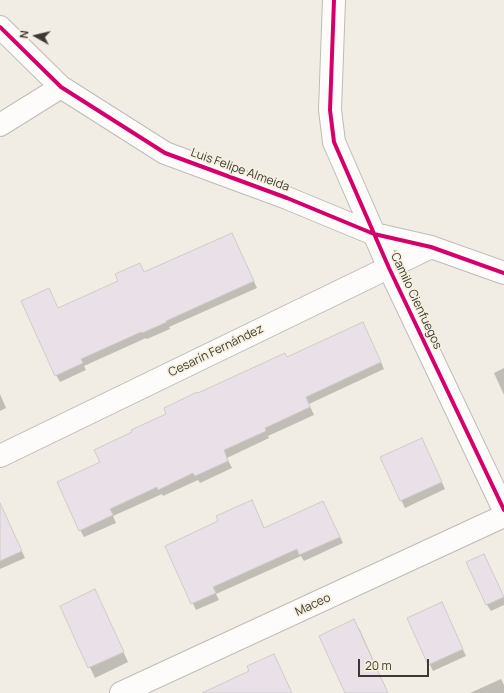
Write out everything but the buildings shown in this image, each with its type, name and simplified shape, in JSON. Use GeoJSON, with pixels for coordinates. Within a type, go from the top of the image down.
{"type":"FeatureCollection","features":[{"type":"Feature","properties":{"kind":"street","name":"Camilo Cienfuegos"},"geometry":{"type":"LineString","coordinates":[[334,0],[330,110],[334,142],[389,268],[504,510]]}},
{"type":"Feature","properties":{"kind":"street","name":"Luis Felipe Almeida"},"geometry":{"type":"LineString","coordinates":[[0,27],[60,87],[165,153],[287,198],[374,234],[431,247],[504,273]]}},
{"type":"Feature","properties":{"kind":"street"},"geometry":{"type":"LineString","coordinates":[[0,125],[60,87]]}},
{"type":"Feature","properties":{"kind":"street","name":"Cesarín Fernández"},"geometry":{"type":"LineString","coordinates":[[0,456],[431,247]]}},
{"type":"Feature","properties":{"kind":"street","name":"Maceo"},"geometry":{"type":"LineString","coordinates":[[121,693],[504,516]]}},
{"type":"Feature","properties":{"kind":"cycle path"},"geometry":{"type":"LineString","coordinates":[[334,0],[330,110],[334,142],[389,268],[504,510]]}},
{"type":"Feature","properties":{"kind":"cycle path"},"geometry":{"type":"LineString","coordinates":[[0,27],[61,87],[165,153],[287,198],[374,234],[431,247],[504,273]]}}]}
